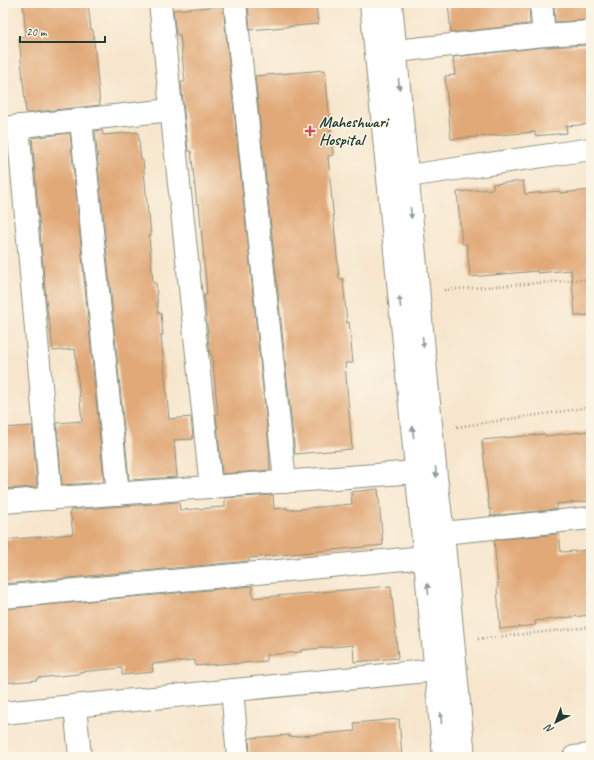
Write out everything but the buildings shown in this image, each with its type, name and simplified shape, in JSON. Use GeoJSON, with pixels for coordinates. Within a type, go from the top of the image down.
{"type":"FeatureCollection","features":[{"type":"Feature","properties":{"kind":"street"},"geometry":{"type":"LineString","coordinates":[[160,3],[211,487]]}},
{"type":"Feature","properties":{"kind":"street"},"geometry":{"type":"LineString","coordinates":[[235,3],[285,482]]}},
{"type":"Feature","properties":{"kind":"street"},"geometry":{"type":"LineString","coordinates":[[371,3],[425,557],[464,757]]}},
{"type":"Feature","properties":{"kind":"street"},"geometry":{"type":"LineString","coordinates":[[391,3],[453,641],[446,670],[444,757]]}},
{"type":"Feature","properties":{"kind":"street"},"geometry":{"type":"LineString","coordinates":[[542,3],[544,36]]}},
{"type":"Feature","properties":{"kind":"street"},"geometry":{"type":"LineString","coordinates":[[396,50],[591,32]]}},
{"type":"Feature","properties":{"kind":"street"},"geometry":{"type":"LineString","coordinates":[[51,499],[10,127],[171,110]]}},
{"type":"Feature","properties":{"kind":"street"},"geometry":{"type":"LineString","coordinates":[[81,120],[118,494]]}},
{"type":"Feature","properties":{"kind":"street"},"geometry":{"type":"LineString","coordinates":[[408,176],[591,149]]}},
{"type":"Feature","properties":{"kind":"street"},"geometry":{"type":"LineString","coordinates":[[3,502],[417,472]]}},
{"type":"Feature","properties":{"kind":"street"},"geometry":{"type":"LineString","coordinates":[[442,533],[591,518]]}},
{"type":"Feature","properties":{"kind":"street"},"geometry":{"type":"LineString","coordinates":[[3,597],[425,557]]}},
{"type":"Feature","properties":{"kind":"street"},"geometry":{"type":"LineString","coordinates":[[3,713],[446,670]]}},
{"type":"Feature","properties":{"kind":"street"},"geometry":{"type":"LineString","coordinates":[[232,690],[238,757]]}},
{"type":"Feature","properties":{"kind":"street"},"geometry":{"type":"LineString","coordinates":[[76,706],[80,757]]}},
{"type":"Feature","properties":{"kind":"street"},"geometry":{"type":"LineString","coordinates":[[574,757],[591,755]]}},
{"type":"Feature","properties":{"kind":"path"},"geometry":{"type":"LineString","coordinates":[[3,32],[7,75],[3,75]]}},
{"type":"Feature","properties":{"kind":"path"},"geometry":{"type":"LineString","coordinates":[[419,293],[591,279]]}},
{"type":"Feature","properties":{"kind":"path"},"geometry":{"type":"LineString","coordinates":[[432,431],[591,407]]}},
{"type":"Feature","properties":{"kind":"path"},"geometry":{"type":"LineString","coordinates":[[453,641],[591,627]]}},
{"type":"Feature","properties":{"kind":"place","name":"Maheshwari Hospital"},"geometry":{"type":"Point","coordinates":[310,131]}}]}
